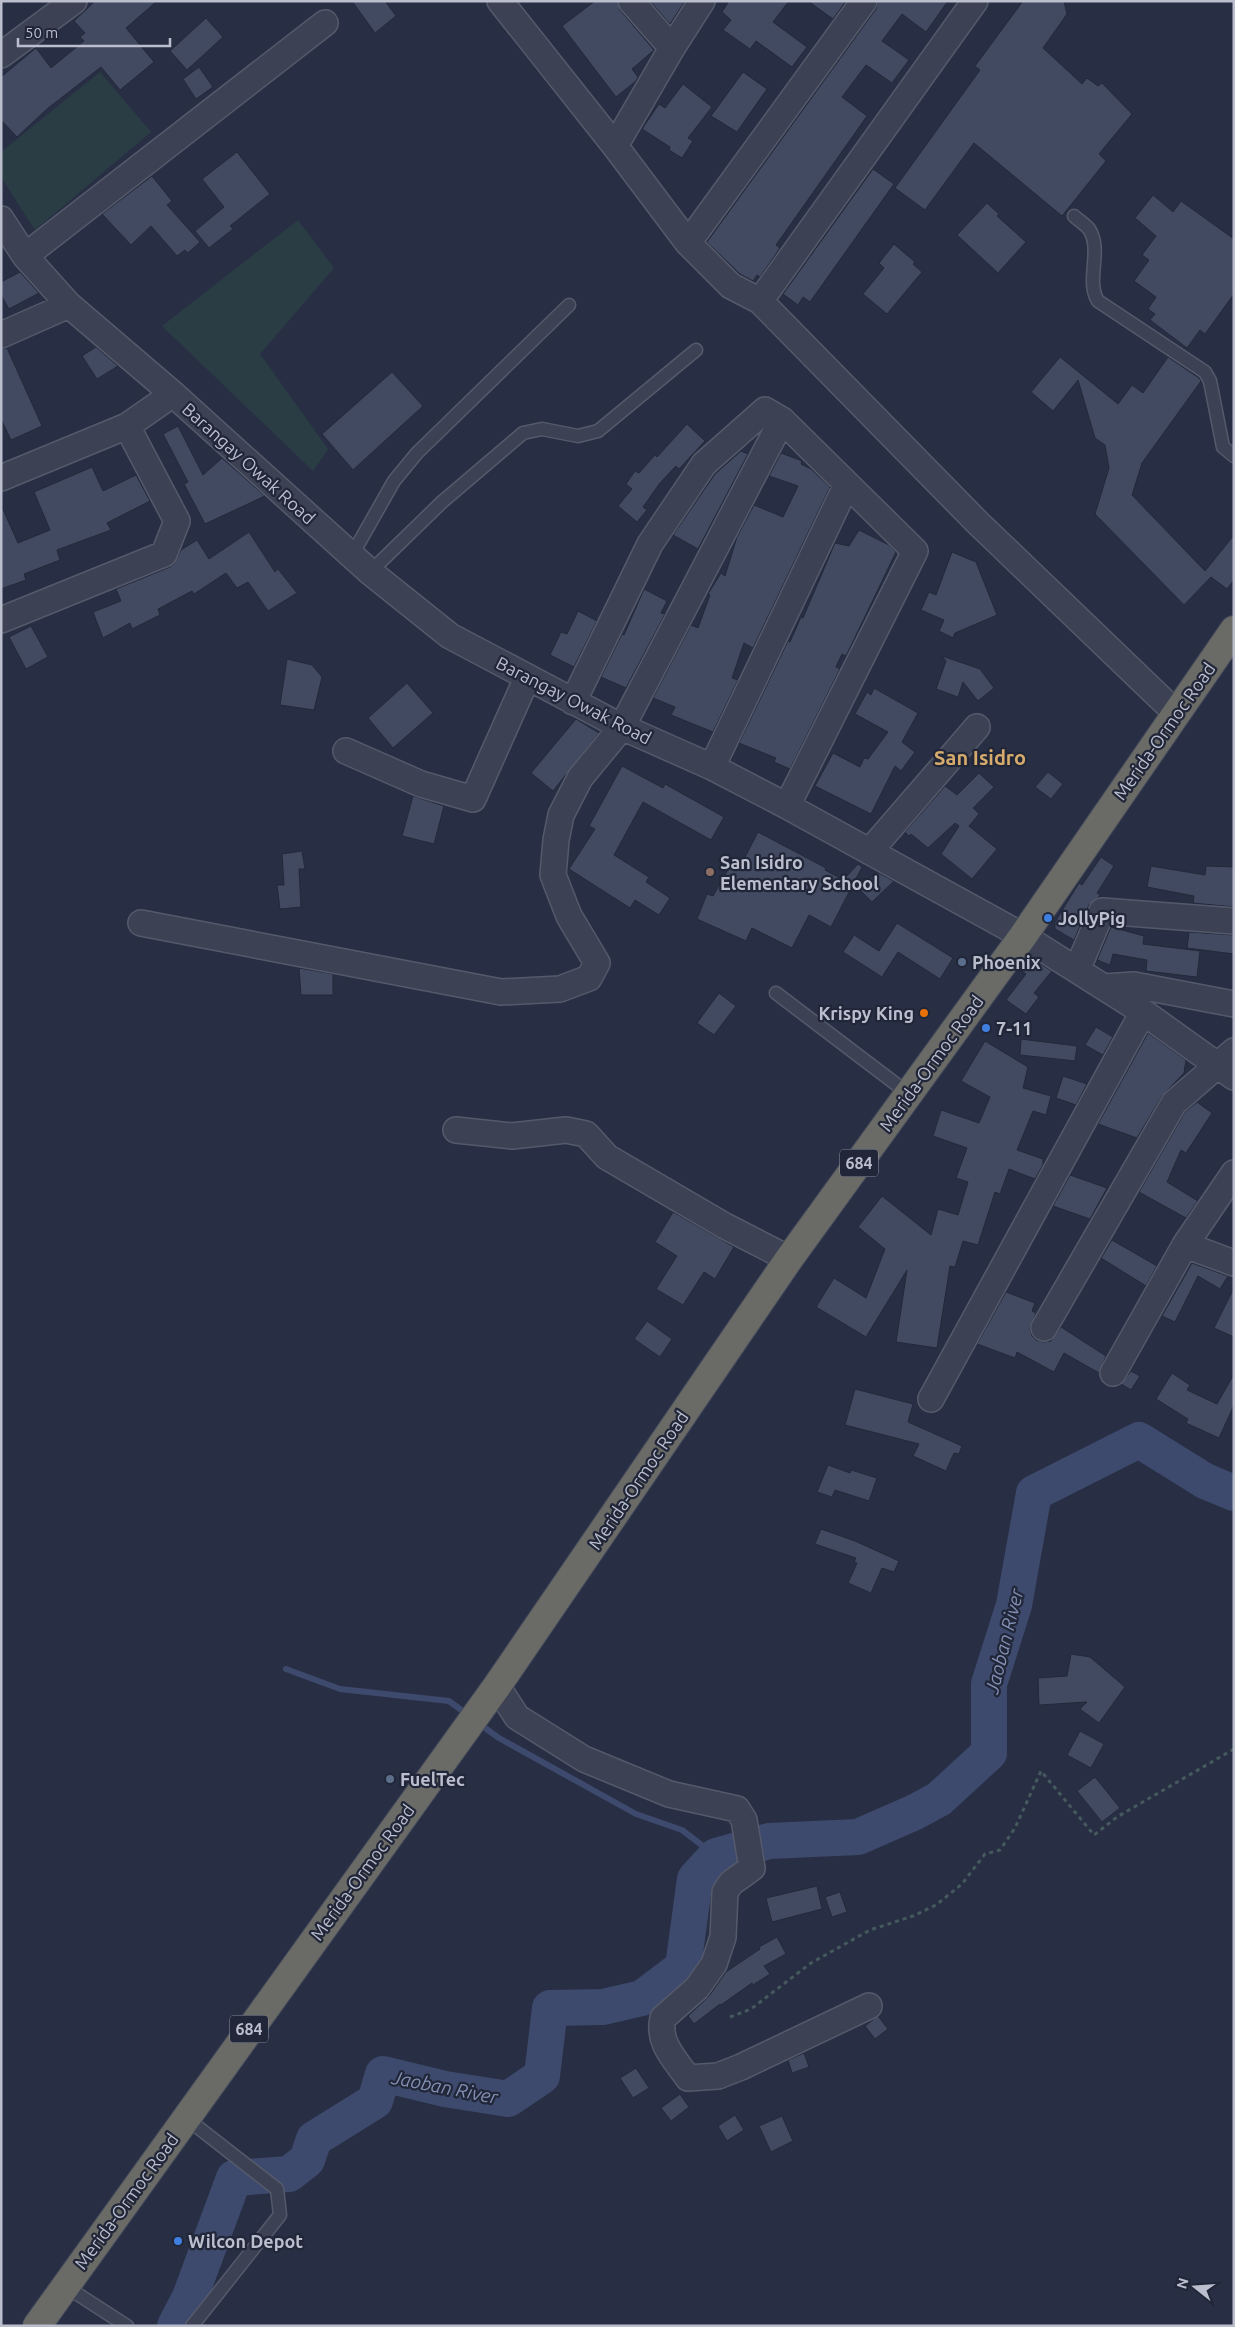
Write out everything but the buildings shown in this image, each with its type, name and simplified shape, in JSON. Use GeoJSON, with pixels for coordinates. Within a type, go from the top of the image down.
{"type":"FeatureCollection","features":[{"type":"Feature","properties":{"kind":"highway","name":"Merida-Ormoc Road"},"geometry":{"type":"LineString","coordinates":[[37,2326],[492,1692],[789,1259],[1023,936],[1234,630]]}},
{"type":"Feature","properties":{"kind":"street"},"geometry":{"type":"LineString","coordinates":[[1,55],[74,1]]}},
{"type":"Feature","properties":{"kind":"street"},"geometry":{"type":"LineString","coordinates":[[500,1],[615,146],[688,243],[731,286],[760,300],[977,522],[1176,712]]}},
{"type":"Feature","properties":{"kind":"street"},"geometry":{"type":"LineString","coordinates":[[631,1],[672,48]]}},
{"type":"Feature","properties":{"kind":"street"},"geometry":{"type":"LineString","coordinates":[[615,146],[672,48],[702,1]]}},
{"type":"Feature","properties":{"kind":"street"},"geometry":{"type":"LineString","coordinates":[[688,243],[864,1]]}},
{"type":"Feature","properties":{"kind":"street"},"geometry":{"type":"LineString","coordinates":[[760,300],[976,1]]}},
{"type":"Feature","properties":{"kind":"street"},"geometry":{"type":"LineString","coordinates":[[25,256],[325,23]]}},
{"type":"Feature","properties":{"kind":"street","name":"Barangay Owak Road"},"geometry":{"type":"LineString","coordinates":[[1,219],[25,256],[69,305],[173,394],[361,564],[450,636],[622,727],[712,767],[870,851],[1023,936],[1228,1064]]}},
{"type":"Feature","properties":{"kind":"street"},"geometry":{"type":"LineString","coordinates":[[1,335],[69,305]]}},
{"type":"Feature","properties":{"kind":"street"},"geometry":{"type":"LineString","coordinates":[[1,478],[128,426],[173,394]]}},
{"type":"Feature","properties":{"kind":"street"},"geometry":{"type":"LineString","coordinates":[[573,702],[650,544],[704,464],[765,410],[782,420],[915,551],[787,806]]}},
{"type":"Feature","properties":{"kind":"street"},"geometry":{"type":"LineString","coordinates":[[141,923],[501,992],[560,989],[589,978],[597,962],[569,916],[553,875],[556,840],[561,815],[580,778],[622,727],[782,420]]}},
{"type":"Feature","properties":{"kind":"street"},"geometry":{"type":"LineString","coordinates":[[1,620],[164,554],[177,521],[128,426]]}},
{"type":"Feature","properties":{"kind":"street"},"geometry":{"type":"LineString","coordinates":[[712,767],[848,484]]}},
{"type":"Feature","properties":{"kind":"street"},"geometry":{"type":"LineString","coordinates":[[346,750],[421,784],[473,799],[527,678]]}},
{"type":"Feature","properties":{"kind":"street"},"geometry":{"type":"LineString","coordinates":[[870,851],[977,727]]}},
{"type":"Feature","properties":{"kind":"street"},"geometry":{"type":"LineString","coordinates":[[1077,970],[1102,911],[1234,921]]}},
{"type":"Feature","properties":{"kind":"street"},"geometry":{"type":"LineString","coordinates":[[1104,987],[1134,985],[1234,1004]]}},
{"type":"Feature","properties":{"kind":"street"},"geometry":{"type":"LineString","coordinates":[[931,1399],[1143,1012]]}},
{"type":"Feature","properties":{"kind":"street"},"geometry":{"type":"LineString","coordinates":[[1044,1328],[1174,1103],[1228,1064]]}},
{"type":"Feature","properties":{"kind":"street"},"geometry":{"type":"LineString","coordinates":[[456,1130],[512,1136],[566,1130],[586,1134],[614,1161],[725,1226],[789,1259]]}},
{"type":"Feature","properties":{"kind":"street"},"geometry":{"type":"LineString","coordinates":[[1113,1373],[1185,1245],[1234,1173]]}},
{"type":"Feature","properties":{"kind":"street"},"geometry":{"type":"LineString","coordinates":[[1185,1245],[1234,1263]]}},
{"type":"Feature","properties":{"kind":"street"},"geometry":{"type":"LineString","coordinates":[[492,1692],[517,1717],[584,1759],[669,1794],[737,1809],[744,1820],[752,1868],[731,1882],[725,1892],[723,1937],[714,1964],[697,1988],[663,2018],[663,2042],[688,2078],[718,2076],[741,2067],[869,2006]]}},
{"type":"Feature","properties":{"kind":"lane"},"geometry":{"type":"LineString","coordinates":[[1074,216],[1089,230],[1094,248],[1093,294],[1098,301],[1205,372],[1210,381],[1223,447],[1234,456]]}},
{"type":"Feature","properties":{"kind":"lane"},"geometry":{"type":"LineString","coordinates":[[361,564],[394,481],[417,453],[569,304]]}},
{"type":"Feature","properties":{"kind":"lane"},"geometry":{"type":"LineString","coordinates":[[361,564],[442,502],[523,433],[542,429],[578,436],[598,431],[696,350]]}},
{"type":"Feature","properties":{"kind":"lane"},"geometry":{"type":"LineString","coordinates":[[776,993],[909,1094]]}},
{"type":"Feature","properties":{"kind":"lane"},"geometry":{"type":"LineString","coordinates":[[186,2118],[277,2189],[280,2215],[192,2326]]}},
{"type":"Feature","properties":{"kind":"lane"},"geometry":{"type":"LineString","coordinates":[[65,2286],[127,2326]]}},
{"type":"Feature","properties":{"kind":"path"},"geometry":{"type":"LineString","coordinates":[[730,2017],[751,2009],[811,1962],[870,1930],[914,1916],[936,1905],[962,1884],[985,1854],[1000,1850],[1015,1828],[1041,1772],[1094,1835],[1117,1817],[1234,1749]]}},
{"type":"Feature","properties":{"kind":"shaded area"},"geometry":{"type":"Polygon","coordinates":[[[100,72],[151,132],[35,230],[1,177],[1,152],[100,72]]]}},
{"type":"Feature","properties":{"kind":"shaded area"},"geometry":{"type":"Polygon","coordinates":[[[298,220],[334,268],[260,354],[328,449],[313,471],[162,326],[298,220]]]}},
{"type":"Feature","properties":{"kind":"waterway","name":"Jaoban River"},"geometry":{"type":"LineString","coordinates":[[175,2326],[190,2297],[234,2178],[289,2174],[307,2160],[314,2139],[375,2101],[383,2074],[445,2089],[508,2099],[542,2076],[550,2008],[603,2007],[642,1998],[683,1967],[695,1879],[716,1856],[769,1841],[858,1837],[915,1812],[939,1799],[989,1753],[989,1684],[1014,1605],[1034,1493],[1139,1440],[1205,1481],[1234,1493]]}},
{"type":"Feature","properties":{"kind":"waterway"},"geometry":{"type":"LineString","coordinates":[[286,1669],[340,1689],[449,1701],[468,1715]]}},
{"type":"Feature","properties":{"kind":"waterway"},"geometry":{"type":"LineString","coordinates":[[478,1723],[499,1738],[636,1814],[682,1830],[716,1856]]}},
{"type":"Feature","properties":{"kind":"place","name":"San Isidro Elementary School"},"geometry":{"type":"Point","coordinates":[710,872]}},
{"type":"Feature","properties":{"kind":"place","name":"JollyPig"},"geometry":{"type":"Point","coordinates":[1048,918]}},
{"type":"Feature","properties":{"kind":"place","name":"Phoenix"},"geometry":{"type":"Point","coordinates":[962,962]}},
{"type":"Feature","properties":{"kind":"place","name":"Krispy King"},"geometry":{"type":"Point","coordinates":[924,1013]}},
{"type":"Feature","properties":{"kind":"place","name":"7-11"},"geometry":{"type":"Point","coordinates":[986,1028]}},
{"type":"Feature","properties":{"kind":"place","name":"FuelTec"},"geometry":{"type":"Point","coordinates":[390,1779]}},
{"type":"Feature","properties":{"kind":"place","name":"Wilcon Depot"},"geometry":{"type":"Point","coordinates":[178,2241]}},
{"type":"Feature","properties":{"kind":"district","name":"San Isidro"},"geometry":{"type":"Point","coordinates":[980,757]}}]}
